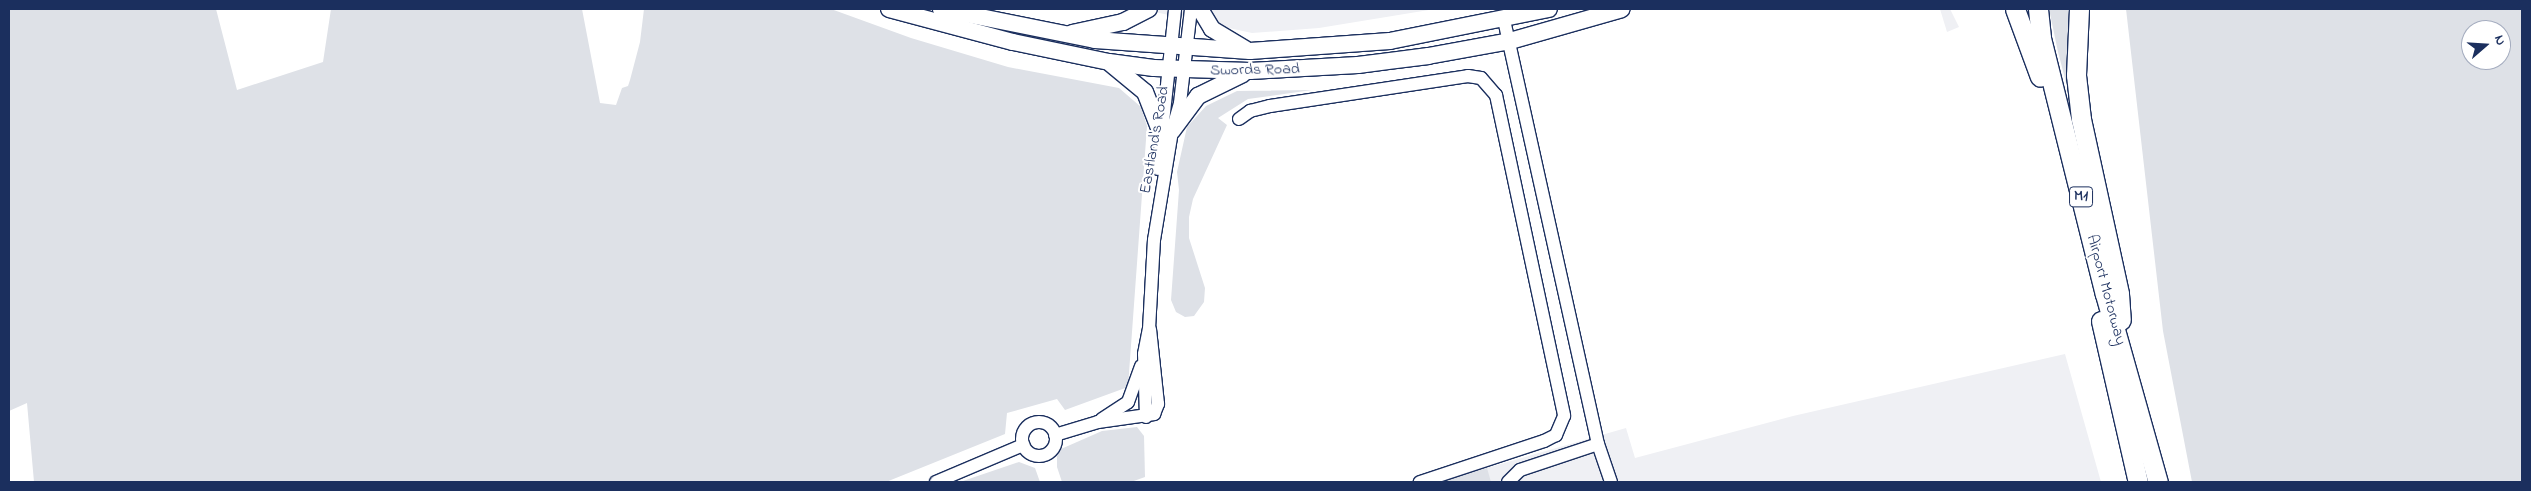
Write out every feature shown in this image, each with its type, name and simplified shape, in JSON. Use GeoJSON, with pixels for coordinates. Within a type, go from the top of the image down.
{"type":"FeatureCollection","features":[{"type":"Feature","properties":{"kind":"highway","name":"M1"},"geometry":{"type":"LineString","coordinates":[[2015,9],[2041,78]]}},
{"type":"Feature","properties":{"kind":"highway","name":"Airport Motorway"},"geometry":{"type":"LineString","coordinates":[[2025,9],[2104,332],[2138,482]]}},
{"type":"Feature","properties":{"kind":"highway","name":"Airport Motorway"},"geometry":{"type":"LineString","coordinates":[[2038,9],[2041,38],[2104,294],[2158,482]]}},
{"type":"Feature","properties":{"kind":"highway","name":"M1"},"geometry":{"type":"LineString","coordinates":[[2079,9],[2076,75],[2081,119],[2119,294],[2123,356]]}},
{"type":"Feature","properties":{"kind":"highway","name":"M1"},"geometry":{"type":"LineString","coordinates":[[2104,332],[2144,482]]}},
{"type":"Feature","properties":{"kind":"main road","name":"Swords Road"},"geometry":{"type":"LineString","coordinates":[[889,9],[1013,42],[1109,62],[1176,69],[1250,71],[1393,61],[1510,41],[1622,9]]}},
{"type":"Feature","properties":{"kind":"main road","name":"Swords Road"},"geometry":{"type":"LineString","coordinates":[[941,9],[1062,35],[1178,48],[1250,51],[1359,45],[1504,20],[1549,9]]}},
{"type":"Feature","properties":{"kind":"main road"},"geometry":{"type":"LineString","coordinates":[[1062,35],[1123,22],[1149,9]]}},
{"type":"Feature","properties":{"kind":"main road"},"geometry":{"type":"LineString","coordinates":[[1200,9],[1212,30],[1250,51]]}},
{"type":"Feature","properties":{"kind":"main road"},"geometry":{"type":"LineString","coordinates":[[1109,62],[1145,92],[1166,132],[1198,96],[1250,71]]}},
{"type":"Feature","properties":{"kind":"street"},"geometry":{"type":"LineString","coordinates":[[1175,9],[1178,48]]}},
{"type":"Feature","properties":{"kind":"street"},"geometry":{"type":"LineString","coordinates":[[1178,48],[1190,9]]}},
{"type":"Feature","properties":{"kind":"street"},"geometry":{"type":"LineString","coordinates":[[1504,20],[1598,444],[1611,482]]}},
{"type":"Feature","properties":{"kind":"street","name":"Eastland's Road"},"geometry":{"type":"LineString","coordinates":[[1098,422],[1128,402],[1144,354],[1149,329],[1166,132],[1180,103],[1176,69],[1178,48]]}},
{"type":"Feature","properties":{"kind":"street"},"geometry":{"type":"LineString","coordinates":[[1239,119],[1250,111],[1270,106],[1468,76],[1481,78],[1496,95],[1564,416],[1556,435],[1544,441],[1420,482]]}},
{"type":"Feature","properties":{"kind":"street","name":"Eastland's Road"},"geometry":{"type":"LineString","coordinates":[[1056,435],[1098,422],[1146,417],[1154,414],[1158,404],[1149,329]]}},
{"type":"Feature","properties":{"kind":"street","name":"Eastland's Road"},"geometry":{"type":"LineString","coordinates":[[1144,354],[1146,417]]}},
{"type":"Feature","properties":{"kind":"street"},"geometry":{"type":"LineString","coordinates":[[1034,423],[1045,423],[1056,435],[1054,447],[1046,454],[1030,453],[1023,445],[1025,429],[1034,423]]}},
{"type":"Feature","properties":{"kind":"street"},"geometry":{"type":"LineString","coordinates":[[1508,482],[1520,470],[1598,444]]}},
{"type":"Feature","properties":{"kind":"street"},"geometry":{"type":"LineString","coordinates":[[936,482],[1023,445]]}},
{"type":"Feature","properties":{"kind":"shaded area"},"geometry":{"type":"Polygon","coordinates":[[[9,9],[216,9],[237,90],[323,62],[331,9],[582,9],[600,103],[616,105],[622,88],[628,86],[630,80],[640,42],[644,9],[831,9],[911,38],[1008,67],[1119,88],[1141,107],[1147,126],[1128,387],[1065,410],[1057,399],[1007,413],[1005,434],[886,482],[34,482],[27,403],[9,411],[9,9]]]}},
{"type":"Feature","properties":{"kind":"shaded area"},"geometry":{"type":"Polygon","coordinates":[[[1141,9],[1435,9],[1319,28],[1252,33],[1141,9]]]}},
{"type":"Feature","properties":{"kind":"shaded area"},"geometry":{"type":"Polygon","coordinates":[[[1940,9],[1950,9],[1959,27],[1947,32],[1940,9]]]}},
{"type":"Feature","properties":{"kind":"shaded area"},"geometry":{"type":"Polygon","coordinates":[[[2049,9],[2074,9],[2068,90],[2058,52],[2049,9]]]}},
{"type":"Feature","properties":{"kind":"shaded area"},"geometry":{"type":"Polygon","coordinates":[[[2126,9],[2522,9],[2522,482],[2192,482],[2163,331],[2126,9]]]}},
{"type":"Feature","properties":{"kind":"shaded area"},"geometry":{"type":"Polygon","coordinates":[[[1312,90],[1248,99],[1218,118],[1227,125],[1193,199],[1189,217],[1189,238],[1205,288],[1204,302],[1194,316],[1185,317],[1176,312],[1171,300],[1179,190],[1177,172],[1187,127],[1206,106],[1237,91],[1312,90]]]}},
{"type":"Feature","properties":{"kind":"shaded area"},"geometry":{"type":"Polygon","coordinates":[[[2065,354],[2101,482],[1438,482],[1626,428],[1635,458],[1793,416],[2065,354]]]}},
{"type":"Feature","properties":{"kind":"shaded area"},"geometry":{"type":"Polygon","coordinates":[[[1137,427],[1144,436],[1145,477],[1131,482],[1062,482],[1057,467],[1057,456],[1061,449],[1102,431],[1137,427]]]}},
{"type":"Feature","properties":{"kind":"shaded area"},"geometry":{"type":"Polygon","coordinates":[[[1019,462],[1035,468],[1040,482],[960,482],[1019,462]]]}},
{"type":"Feature","properties":{"kind":"shaded area"},"geometry":{"type":"Polygon","coordinates":[[[1487,468],[1491,482],[1439,482],[1487,468]]]}}]}
